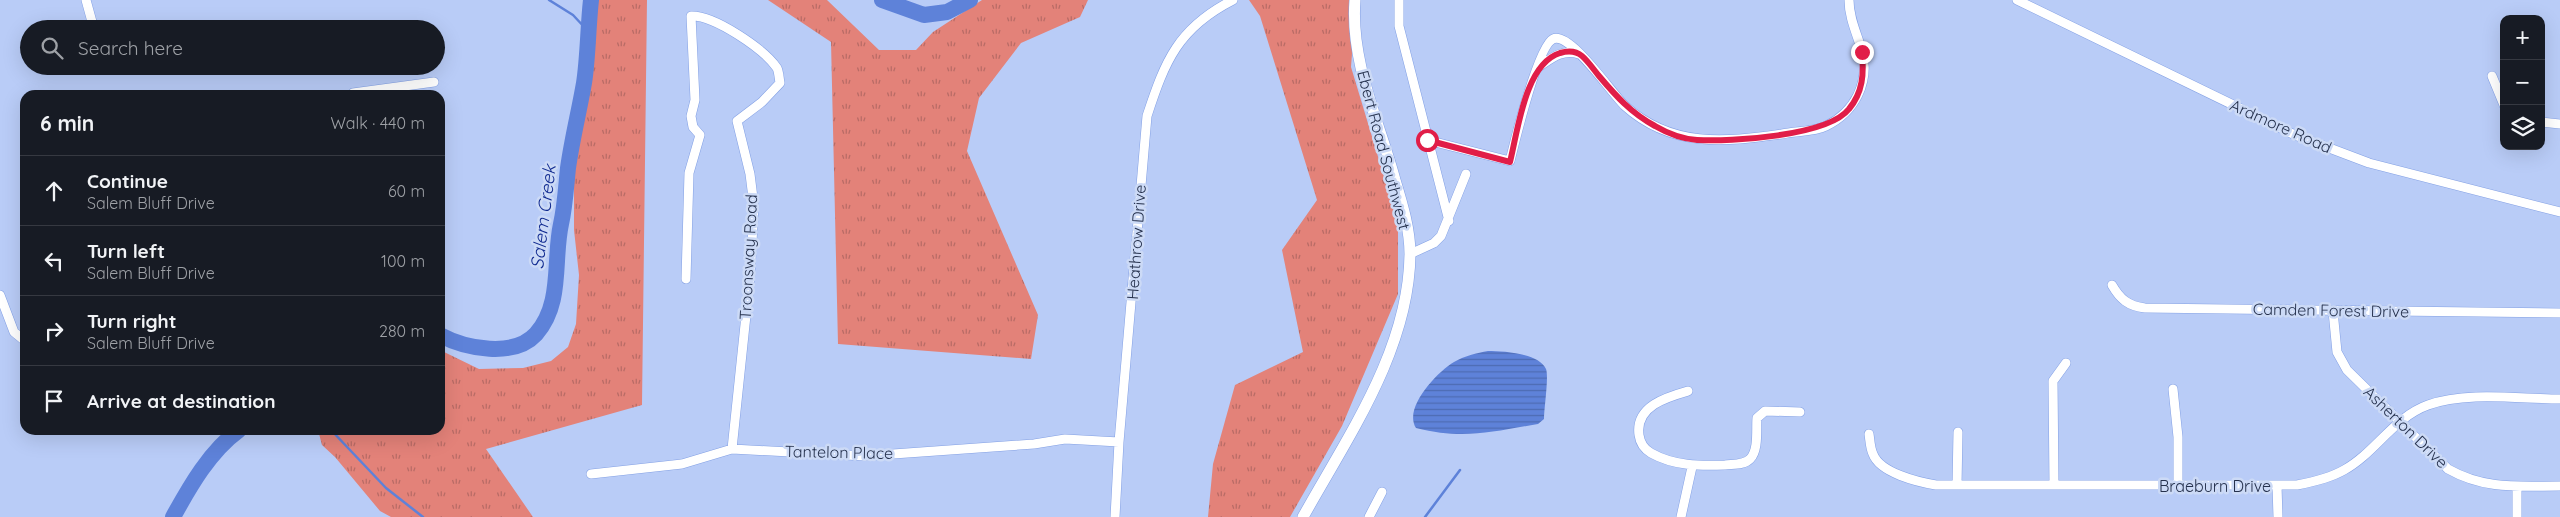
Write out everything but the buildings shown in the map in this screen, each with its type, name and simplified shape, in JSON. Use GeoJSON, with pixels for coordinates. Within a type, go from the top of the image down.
{"type":"FeatureCollection","features":[{"type":"Feature","properties":{"kind":"main road","name":"Ebert Road Southwest"},"geometry":{"type":"LineString","coordinates":[[1303,517],[1356,422],[1390,351],[1403,304],[1410,254],[1407,227],[1358,50],[1354,18],[1355,0]]}},
{"type":"Feature","properties":{"kind":"street"},"geometry":{"type":"LineString","coordinates":[[86,0],[92,20]]}},
{"type":"Feature","properties":{"kind":"street","name":"Heathrow Drive"},"geometry":{"type":"LineString","coordinates":[[1115,517],[1119,442],[1147,116],[1158,80],[1173,49],[1197,24],[1233,0]]}},
{"type":"Feature","properties":{"kind":"street"},"geometry":{"type":"LineString","coordinates":[[1399,0],[1399,26],[1449,221]]}},
{"type":"Feature","properties":{"kind":"street"},"geometry":{"type":"LineString","coordinates":[[1427,140],[1510,162],[1530,83],[1540,66],[1541,56],[1549,42],[1554,38],[1566,40],[1624,105],[1641,118],[1676,136],[1696,140],[1746,139],[1823,127],[1837,120],[1849,110],[1860,93],[1864,73],[1862,52],[1848,0]]}},
{"type":"Feature","properties":{"kind":"street","name":"Ardmore Road"},"geometry":{"type":"LineString","coordinates":[[2018,0],[2295,135],[2369,163],[2560,212]]}},
{"type":"Feature","properties":{"kind":"street","name":"Troonsway Road"},"geometry":{"type":"LineString","coordinates":[[686,279],[689,173],[700,135],[693,127],[691,116],[695,100],[691,16],[701,15],[748,41],[777,68],[780,83],[762,102],[737,120],[750,174],[754,206],[750,277],[732,449]]}},
{"type":"Feature","properties":{"kind":"street"},"geometry":{"type":"LineString","coordinates":[[1540,66],[1560,53],[1573,52],[1581,55]]}},
{"type":"Feature","properties":{"kind":"street"},"geometry":{"type":"LineString","coordinates":[[2492,76],[2504,105]]}},
{"type":"Feature","properties":{"kind":"street"},"geometry":{"type":"LineString","coordinates":[[375,90],[434,82]]}},
{"type":"Feature","properties":{"kind":"street"},"geometry":{"type":"LineString","coordinates":[[2545,122],[2560,124]]}},
{"type":"Feature","properties":{"kind":"street"},"geometry":{"type":"LineString","coordinates":[[1410,254],[1434,242],[1441,236],[1449,221],[1466,174]]}},
{"type":"Feature","properties":{"kind":"street","name":"Camden Forest Drive"},"geometry":{"type":"LineString","coordinates":[[2112,285],[2119,297],[2126,303],[2144,308],[2560,313]]}},
{"type":"Feature","properties":{"kind":"street"},"geometry":{"type":"LineString","coordinates":[[0,294],[14,332],[20,337]]}},
{"type":"Feature","properties":{"kind":"street","name":"Asherton Drive"},"geometry":{"type":"LineString","coordinates":[[2333,311],[2337,352],[2347,370],[2433,456],[2465,478],[2483,484],[2560,486]]}},
{"type":"Feature","properties":{"kind":"street"},"geometry":{"type":"LineString","coordinates":[[2054,485],[2053,381],[2066,363]]}},
{"type":"Feature","properties":{"kind":"street"},"geometry":{"type":"LineString","coordinates":[[2173,389],[2178,437],[2178,486]]}},
{"type":"Feature","properties":{"kind":"street"},"geometry":{"type":"LineString","coordinates":[[1688,391],[1665,397],[1648,408],[1641,420],[1639,433],[1642,445],[1651,453],[1692,467],[1743,464],[1751,458],[1756,445],[1757,418],[1765,411],[1800,412]]}},
{"type":"Feature","properties":{"kind":"street","name":"Braeburn Drive"},"geometry":{"type":"LineString","coordinates":[[1869,434],[1873,455],[1890,470],[1914,481],[1957,485],[2277,486],[2307,483],[2345,470],[2368,452],[2399,423],[2426,405],[2454,398],[2560,399]]}},
{"type":"Feature","properties":{"kind":"street"},"geometry":{"type":"LineString","coordinates":[[1957,485],[1958,432]]}},
{"type":"Feature","properties":{"kind":"street","name":"Tantelon Place"},"geometry":{"type":"LineString","coordinates":[[591,474],[682,464],[732,449],[865,456],[1034,444],[1065,439],[1119,442]]}},
{"type":"Feature","properties":{"kind":"street"},"geometry":{"type":"LineString","coordinates":[[1681,517],[1692,467]]}},
{"type":"Feature","properties":{"kind":"street"},"geometry":{"type":"LineString","coordinates":[[2277,486],[2278,517]]}},
{"type":"Feature","properties":{"kind":"street"},"geometry":{"type":"LineString","coordinates":[[2517,486],[2517,517]]}},
{"type":"Feature","properties":{"kind":"street"},"geometry":{"type":"LineString","coordinates":[[1368,517],[1382,492]]}},
{"type":"Feature","properties":{"kind":"green space"},"geometry":{"type":"Polygon","coordinates":[[[596,0],[647,0],[642,405],[486,449],[533,517],[391,517],[380,511],[335,457],[322,445],[319,435],[445,435],[445,352],[479,369],[523,368],[551,361],[568,347],[576,324],[579,275],[574,230],[574,174],[587,91],[596,0]]]}},
{"type":"Feature","properties":{"kind":"green space"},"geometry":{"type":"Polygon","coordinates":[[[768,0],[827,0],[879,50],[916,50],[933,32],[982,0],[1088,0],[1080,17],[1021,43],[979,98],[967,151],[1038,315],[1031,359],[838,344],[831,42],[768,0]]]}},
{"type":"Feature","properties":{"kind":"green space"},"geometry":{"type":"Polygon","coordinates":[[[1249,0],[1356,0],[1351,67],[1398,223],[1398,294],[1342,426],[1290,517],[1208,517],[1213,464],[1235,385],[1303,352],[1282,250],[1317,200],[1260,16],[1249,0]]]}},
{"type":"Feature","properties":{"kind":"water"},"geometry":{"type":"Polygon","coordinates":[[[1488,351],[1529,356],[1542,364],[1547,373],[1544,419],[1538,424],[1477,434],[1448,434],[1416,428],[1413,420],[1414,411],[1418,401],[1431,382],[1454,362],[1466,356],[1488,351]]]}},
{"type":"Feature","properties":{"kind":"waterway"},"geometry":{"type":"LineString","coordinates":[[549,0],[573,15],[587,30]]}},
{"type":"Feature","properties":{"kind":"waterway","name":"Salem Creek"},"geometry":{"type":"LineString","coordinates":[[445,337],[463,344],[490,349],[503,349],[515,346],[527,342],[536,334],[550,309],[556,281],[559,238],[571,147],[585,73],[591,0]]}},
{"type":"Feature","properties":{"kind":"waterway","name":"Salem Creek"},"geometry":{"type":"LineString","coordinates":[[882,0],[924,15],[947,12],[970,0]]}},
{"type":"Feature","properties":{"kind":"waterway","name":"Salem Creek"},"geometry":{"type":"LineString","coordinates":[[173,517],[194,481],[210,459],[233,435]]}},
{"type":"Feature","properties":{"kind":"waterway"},"geometry":{"type":"LineString","coordinates":[[336,435],[386,488],[423,517]]}},
{"type":"Feature","properties":{"kind":"waterway"},"geometry":{"type":"LineString","coordinates":[[1425,517],[1460,470]]}},
{"type":"Feature","properties":{"kind":"route"},"geometry":{"type":"LineString","coordinates":[[1427,140],[1510,162],[1530,83],[1540,66],[1553,56],[1567,52],[1581,55],[1624,105],[1656,127],[1676,136],[1696,140],[1746,139],[1823,127],[1837,120],[1849,110],[1860,93],[1864,73],[1862,52]]}}]}
